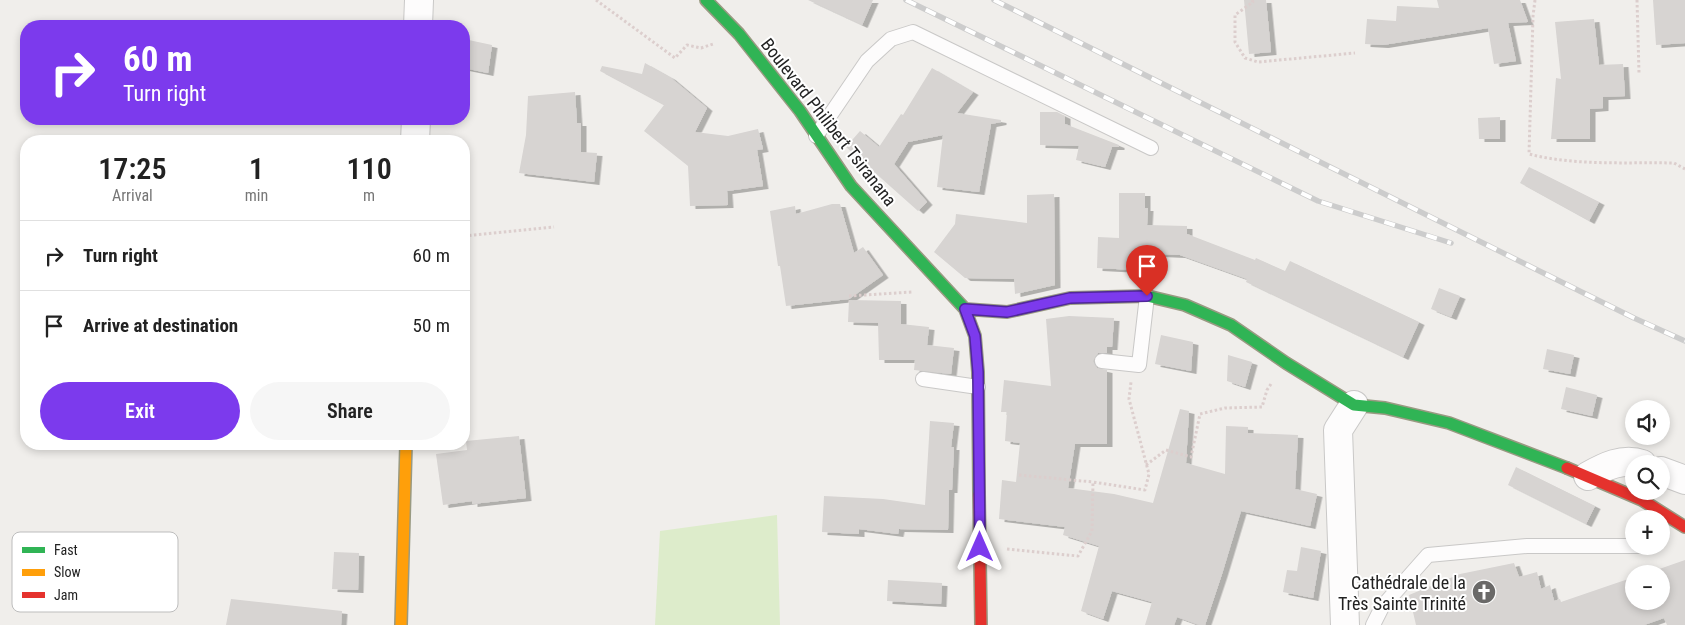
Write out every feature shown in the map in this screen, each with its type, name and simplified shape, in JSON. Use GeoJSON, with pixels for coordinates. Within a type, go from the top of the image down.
{"type":"FeatureCollection","features":[{"type":"Feature","properties":{"kind":"street"},"geometry":{"type":"LineString","coordinates":[[418,20],[419,0]]}},
{"type":"Feature","properties":{"kind":"street","name":"Boulevard Philibert Tsiranana"},"geometry":{"type":"LineString","coordinates":[[706,0],[739,34],[800,111],[851,186],[965,309]]}},
{"type":"Feature","properties":{"kind":"street"},"geometry":{"type":"LineString","coordinates":[[981,625],[978,387],[975,336],[965,309],[1007,312],[1070,298],[1147,296],[1185,305],[1232,324],[1286,363],[1354,405],[1385,408],[1449,423],[1588,476],[1642,500],[1685,527]]}},
{"type":"Feature","properties":{"kind":"street"},"geometry":{"type":"LineString","coordinates":[[1345,625],[1338,430],[1354,405]]}},
{"type":"Feature","properties":{"kind":"street"},"geometry":{"type":"LineString","coordinates":[[401,625],[406,450]]}},
{"type":"Feature","properties":{"kind":"street"},"geometry":{"type":"LineString","coordinates":[[1588,476],[1607,466],[1625,462]]}},
{"type":"Feature","properties":{"kind":"street"},"geometry":{"type":"LineString","coordinates":[[1670,474],[1685,480]]}},
{"type":"Feature","properties":{"kind":"lane"},"geometry":{"type":"LineString","coordinates":[[816,136],[867,61],[891,39],[913,32],[1151,148]]}},
{"type":"Feature","properties":{"kind":"lane"},"geometry":{"type":"LineString","coordinates":[[1102,361],[1139,365],[1147,296]]}},
{"type":"Feature","properties":{"kind":"lane"},"geometry":{"type":"LineString","coordinates":[[923,379],[978,387]]}},
{"type":"Feature","properties":{"kind":"lane"},"geometry":{"type":"LineString","coordinates":[[1373,625],[1382,607],[1428,554],[1527,546],[1625,546]]}},
{"type":"Feature","properties":{"kind":"path"},"geometry":{"type":"LineString","coordinates":[[596,0],[674,58],[687,45],[701,48],[739,34]]}},
{"type":"Feature","properties":{"kind":"path"},"geometry":{"type":"LineString","coordinates":[[1252,0],[1253,2],[1236,15],[1235,42],[1245,58],[1258,62],[1356,53]]}},
{"type":"Feature","properties":{"kind":"path"},"geometry":{"type":"LineString","coordinates":[[1535,0],[1529,154],[1543,158],[1587,162],[1674,163],[1685,169]]}},
{"type":"Feature","properties":{"kind":"path"},"geometry":{"type":"LineString","coordinates":[[1637,0],[1639,73]]}},
{"type":"Feature","properties":{"kind":"path"},"geometry":{"type":"LineString","coordinates":[[470,235],[554,226]]}},
{"type":"Feature","properties":{"kind":"path"},"geometry":{"type":"LineString","coordinates":[[849,296],[914,292],[935,276]]}},
{"type":"Feature","properties":{"kind":"path"},"geometry":{"type":"LineString","coordinates":[[1146,465],[1166,450],[1191,457],[1200,414],[1225,408],[1262,407],[1267,390],[1286,363]]}},
{"type":"Feature","properties":{"kind":"path"},"geometry":{"type":"LineString","coordinates":[[1019,475],[1093,482],[1145,490],[1149,474],[1129,399],[1133,364]]}},
{"type":"Feature","properties":{"kind":"path"},"geometry":{"type":"LineString","coordinates":[[980,547],[1078,556],[1092,531],[1093,482]]}},
{"type":"Feature","properties":{"kind":"green space"},"geometry":{"type":"Polygon","coordinates":[[[777,515],[780,625],[655,625],[660,531],[777,515]]]}},
{"type":"Feature","properties":{"kind":"building"},"geometry":{"type":"Polygon","coordinates":[[[808,0],[873,0],[862,25],[808,0]]]}},
{"type":"Feature","properties":{"kind":"building"},"geometry":{"type":"Polygon","coordinates":[[[1244,0],[1266,0],[1271,52],[1249,54],[1244,0]]]}},
{"type":"Feature","properties":{"kind":"building"},"geometry":{"type":"Polygon","coordinates":[[[1437,0],[1520,0],[1528,22],[1508,23],[1516,61],[1494,64],[1488,28],[1383,45],[1365,44],[1367,19],[1396,21],[1397,6],[1439,8],[1437,0]]]}},
{"type":"Feature","properties":{"kind":"building"},"geometry":{"type":"Polygon","coordinates":[[[1653,0],[1685,0],[1685,43],[1656,45],[1653,0]]]}},
{"type":"Feature","properties":{"kind":"building"},"geometry":{"type":"Polygon","coordinates":[[[1594,19],[1599,65],[1623,64],[1625,96],[1603,97],[1603,108],[1590,109],[1590,139],[1551,139],[1556,78],[1561,79],[1555,22],[1594,19]]]}},
{"type":"Feature","properties":{"kind":"building"},"geometry":{"type":"Polygon","coordinates":[[[470,40],[492,45],[488,73],[470,69],[470,40]]]}},
{"type":"Feature","properties":{"kind":"building"},"geometry":{"type":"Polygon","coordinates":[[[645,63],[670,77],[707,108],[695,132],[728,136],[758,129],[763,149],[757,150],[763,186],[727,191],[728,205],[690,206],[688,166],[644,131],[664,105],[600,71],[602,66],[642,74],[645,63]]]}},
{"type":"Feature","properties":{"kind":"building"},"geometry":{"type":"Polygon","coordinates":[[[932,68],[973,92],[957,113],[1001,120],[1001,122],[991,124],[979,192],[937,187],[943,135],[908,142],[894,164],[927,202],[918,211],[846,147],[860,131],[879,147],[901,114],[903,115],[932,68]]]}},
{"type":"Feature","properties":{"kind":"building"},"geometry":{"type":"Polygon","coordinates":[[[575,92],[577,123],[581,123],[581,152],[597,153],[594,182],[519,173],[526,135],[528,96],[575,92]]]}},
{"type":"Feature","properties":{"kind":"building"},"geometry":{"type":"Polygon","coordinates":[[[1040,112],[1057,112],[1065,116],[1065,124],[1119,145],[1119,147],[1112,147],[1105,167],[1076,160],[1079,146],[1040,145],[1040,112]]]}},
{"type":"Feature","properties":{"kind":"building"},"geometry":{"type":"Polygon","coordinates":[[[1500,117],[1500,139],[1479,139],[1478,118],[1500,117]]]}},
{"type":"Feature","properties":{"kind":"building"},"geometry":{"type":"Polygon","coordinates":[[[1529,167],[1599,202],[1589,221],[1520,183],[1529,167]]]}},
{"type":"Feature","properties":{"kind":"building"},"geometry":{"type":"Polygon","coordinates":[[[1119,193],[1145,193],[1145,208],[1148,208],[1147,225],[1187,226],[1187,234],[1255,260],[1256,258],[1285,271],[1290,261],[1419,322],[1403,357],[1246,282],[1247,279],[1180,255],[1135,253],[1135,270],[1097,268],[1098,237],[1119,238],[1119,193]]]}},
{"type":"Feature","properties":{"kind":"building"},"geometry":{"type":"Polygon","coordinates":[[[1054,194],[1055,285],[1015,294],[1014,279],[965,278],[934,252],[955,224],[956,214],[1027,223],[1027,195],[1054,194]]]}},
{"type":"Feature","properties":{"kind":"building"},"geometry":{"type":"Polygon","coordinates":[[[832,204],[840,204],[854,253],[863,247],[883,275],[849,299],[786,306],[770,211],[795,206],[796,214],[832,204]]]}},
{"type":"Feature","properties":{"kind":"building"},"geometry":{"type":"Polygon","coordinates":[[[1439,288],[1460,296],[1451,317],[1431,309],[1439,288]]]}},
{"type":"Feature","properties":{"kind":"building"},"geometry":{"type":"Polygon","coordinates":[[[849,300],[901,301],[901,324],[929,327],[927,345],[954,348],[951,374],[914,370],[915,360],[879,360],[878,323],[848,322],[849,300]]]}},
{"type":"Feature","properties":{"kind":"building"},"geometry":{"type":"Polygon","coordinates":[[[1069,316],[1114,318],[1112,347],[1107,347],[1107,353],[1098,353],[1093,361],[1097,368],[1107,370],[1107,444],[1075,444],[1068,488],[1114,494],[1153,503],[1180,409],[1189,411],[1186,463],[1225,474],[1226,426],[1248,427],[1248,433],[1298,435],[1295,489],[1317,494],[1310,526],[1241,511],[1205,625],[1199,625],[1177,617],[1174,625],[1145,625],[1152,602],[1112,591],[1103,619],[1081,611],[1099,546],[1063,535],[1065,527],[999,519],[1002,480],[1016,482],[1020,443],[1005,441],[1007,412],[1001,412],[1004,380],[1051,386],[1046,319],[1069,316]]]}},
{"type":"Feature","properties":{"kind":"building"},"geometry":{"type":"Polygon","coordinates":[[[1161,335],[1193,342],[1191,371],[1155,364],[1161,335]]]}},
{"type":"Feature","properties":{"kind":"building"},"geometry":{"type":"Polygon","coordinates":[[[1547,349],[1574,355],[1570,374],[1543,369],[1547,349]]]}},
{"type":"Feature","properties":{"kind":"building"},"geometry":{"type":"Polygon","coordinates":[[[1228,355],[1252,362],[1245,387],[1227,381],[1228,355]]]}},
{"type":"Feature","properties":{"kind":"building"},"geometry":{"type":"Polygon","coordinates":[[[1566,387],[1597,395],[1592,416],[1561,409],[1566,387]]]}},
{"type":"Feature","properties":{"kind":"building"},"geometry":{"type":"Polygon","coordinates":[[[930,421],[954,423],[951,447],[954,447],[952,490],[949,490],[948,530],[899,529],[898,534],[859,529],[859,534],[822,532],[824,496],[883,499],[925,505],[930,421]]]}},
{"type":"Feature","properties":{"kind":"building"},"geometry":{"type":"Polygon","coordinates":[[[519,436],[526,498],[472,504],[472,501],[443,505],[436,454],[470,450],[470,441],[519,436]]]}},
{"type":"Feature","properties":{"kind":"building"},"geometry":{"type":"Polygon","coordinates":[[[1516,467],[1595,506],[1586,524],[1508,485],[1516,467]]]}},
{"type":"Feature","properties":{"kind":"building"},"geometry":{"type":"Polygon","coordinates":[[[1301,547],[1321,551],[1313,598],[1283,592],[1287,570],[1297,571],[1301,547]]]}},
{"type":"Feature","properties":{"kind":"building"},"geometry":{"type":"Polygon","coordinates":[[[334,552],[359,553],[358,590],[332,589],[334,552]]]}},
{"type":"Feature","properties":{"kind":"building","name":"Cathédrale de la Très Sainte Trinité"},"geometry":{"type":"Polygon","coordinates":[[[1685,560],[1685,625],[1667,625],[1664,618],[1644,625],[1416,625],[1409,595],[1460,574],[1514,563],[1519,577],[1537,572],[1541,589],[1550,585],[1554,601],[1560,599],[1561,602],[1625,580],[1625,610],[1670,610],[1670,565],[1685,560]]]}},
{"type":"Feature","properties":{"kind":"building"},"geometry":{"type":"Polygon","coordinates":[[[888,580],[942,583],[941,604],[887,601],[888,580]]]}},
{"type":"Feature","properties":{"kind":"building"},"geometry":{"type":"Polygon","coordinates":[[[231,599],[342,611],[341,625],[226,625],[231,599]]]}},
{"type":"Feature","properties":{"kind":"railway"},"geometry":{"type":"LineString","coordinates":[[906,0],[1318,201],[1451,243]]}},
{"type":"Feature","properties":{"kind":"railway"},"geometry":{"type":"LineString","coordinates":[[994,0],[1634,318],[1685,341]]}},
{"type":"Feature","properties":{"kind":"traffic: fast"},"geometry":{"type":"LineString","coordinates":[[706,0],[739,34],[800,111],[851,186],[965,309],[975,336],[978,372],[979,494]]}},
{"type":"Feature","properties":{"kind":"traffic: fast"},"geometry":{"type":"LineString","coordinates":[[965,309],[1007,312],[1070,298],[1147,296],[1185,305],[1231,325],[1286,363],[1354,405],[1385,408],[1449,423],[1567,468]]}},
{"type":"Feature","properties":{"kind":"traffic: slow"},"geometry":{"type":"LineString","coordinates":[[401,625],[406,450]]}},
{"type":"Feature","properties":{"kind":"traffic: jam"},"geometry":{"type":"LineString","coordinates":[[1567,468],[1642,500],[1685,527]]}},
{"type":"Feature","properties":{"kind":"traffic: jam"},"geometry":{"type":"LineString","coordinates":[[979,494],[981,625]]}},
{"type":"Feature","properties":{"kind":"place","name":"Cathédrale de la Très Sainte Trinité"},"geometry":{"type":"Point","coordinates":[1484,592]}},
{"type":"Feature","properties":{"kind":"route"},"geometry":{"type":"LineString","coordinates":[[980,547],[978,372],[975,336],[965,309],[1007,312],[1070,298],[1147,296]]}}]}
